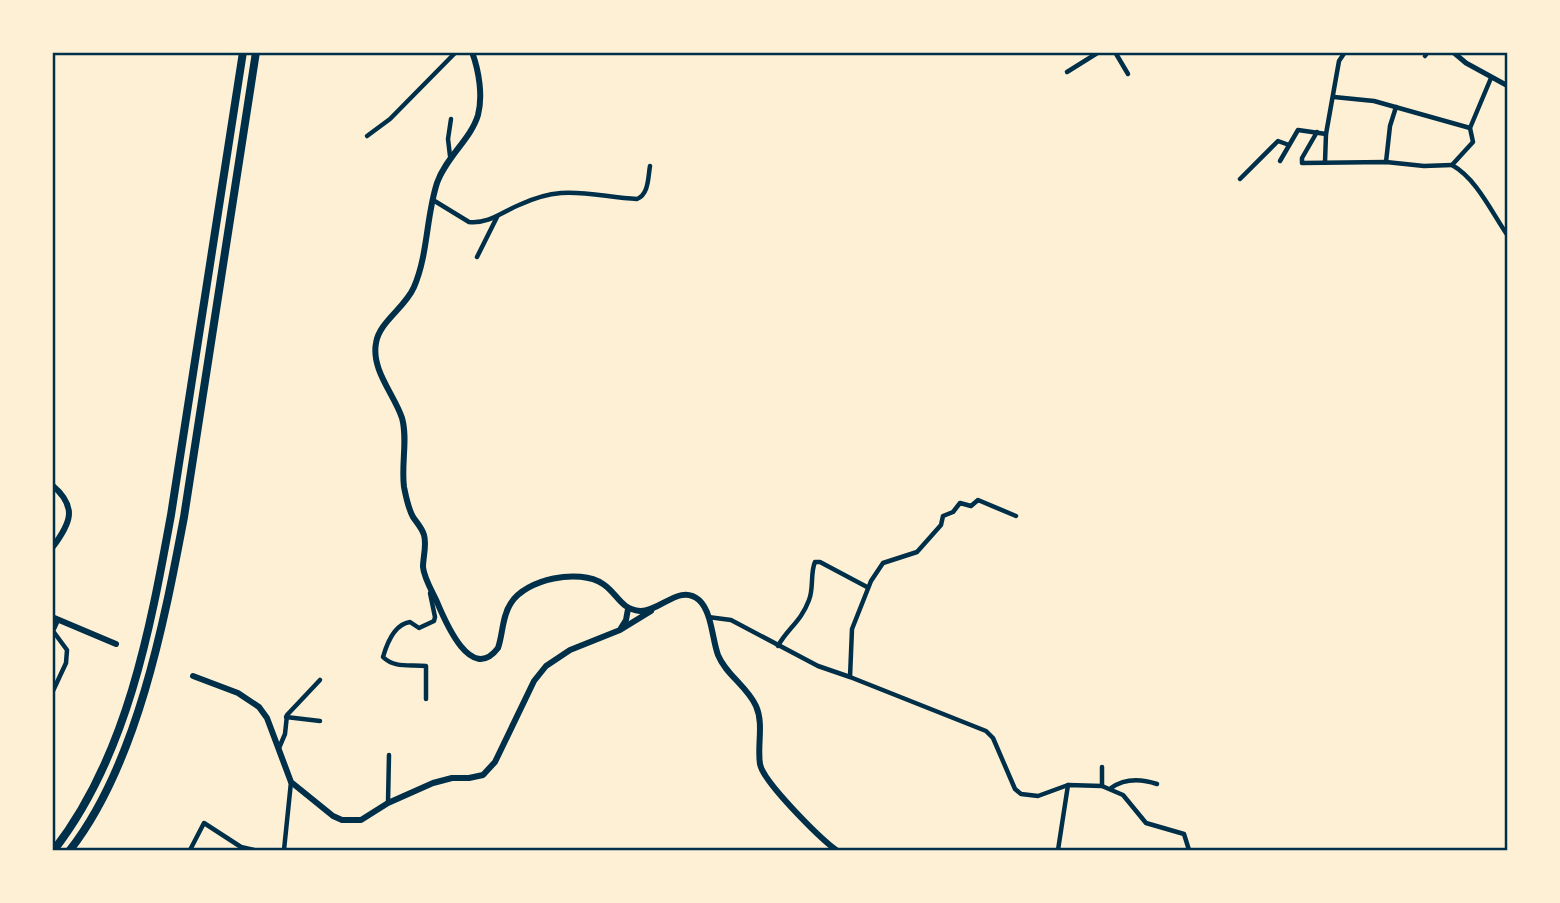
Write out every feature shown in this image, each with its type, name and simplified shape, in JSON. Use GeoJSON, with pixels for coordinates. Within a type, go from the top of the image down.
{"type":"FeatureCollection","features":[{"type":"Feature","properties":{"kind":"highway"},"geometry":{"type":"LineString","coordinates":[[54,850],[94,786],[117,732],[142,655],[171,515],[243,52]]}},
{"type":"Feature","properties":{"kind":"highway"},"geometry":{"type":"LineString","coordinates":[[70,850],[106,792],[129,736],[151,671],[170,592],[256,52]]}},
{"type":"Feature","properties":{"kind":"main road"},"geometry":{"type":"LineString","coordinates":[[472,52],[479,87],[478,116],[450,156],[437,184],[413,290],[396,315],[384,324],[378,335],[375,352],[385,383],[402,419],[404,484],[409,509],[424,535],[424,567],[443,617],[458,644],[467,653],[478,658],[494,654],[501,641],[511,602],[538,582],[556,578],[597,581],[628,608],[651,611]]}},
{"type":"Feature","properties":{"kind":"main road"},"geometry":{"type":"LineString","coordinates":[[52,485],[66,499],[70,510],[67,526],[52,548]]}},
{"type":"Feature","properties":{"kind":"main road"},"geometry":{"type":"LineString","coordinates":[[192,676],[237,693],[259,707],[267,718],[291,782],[326,812],[342,820],[361,820],[388,803],[444,779],[477,777],[489,771],[534,681],[547,666],[570,650],[620,630],[673,598],[687,595],[701,602],[719,657],[757,709],[762,772],[780,795],[836,850]]}},
{"type":"Feature","properties":{"kind":"main road"},"geometry":{"type":"LineString","coordinates":[[620,630],[626,620],[628,608]]}},
{"type":"Feature","properties":{"kind":"main road"},"geometry":{"type":"LineString","coordinates":[[55,619],[116,644]]}},
{"type":"Feature","properties":{"kind":"street"},"geometry":{"type":"LineString","coordinates":[[367,136],[388,120],[456,52]]}},
{"type":"Feature","properties":{"kind":"street"},"geometry":{"type":"LineString","coordinates":[[1067,72],[1099,52]]}},
{"type":"Feature","properties":{"kind":"street"},"geometry":{"type":"LineString","coordinates":[[1115,52],[1128,74]]}},
{"type":"Feature","properties":{"kind":"street"},"geometry":{"type":"LineString","coordinates":[[1325,162],[1326,134],[1339,61],[1345,52]]}},
{"type":"Feature","properties":{"kind":"street"},"geometry":{"type":"LineString","coordinates":[[1454,53],[1507,86]]}},
{"type":"Feature","properties":{"kind":"street"},"geometry":{"type":"LineString","coordinates":[[1452,165],[1473,142],[1470,128],[1491,78]]}},
{"type":"Feature","properties":{"kind":"street"},"geometry":{"type":"LineString","coordinates":[[1334,97],[1374,101],[1470,128]]}},
{"type":"Feature","properties":{"kind":"street"},"geometry":{"type":"LineString","coordinates":[[1386,162],[1390,126],[1396,107]]}},
{"type":"Feature","properties":{"kind":"street"},"geometry":{"type":"LineString","coordinates":[[450,156],[448,139],[452,119]]}},
{"type":"Feature","properties":{"kind":"street"},"geometry":{"type":"LineString","coordinates":[[1280,161],[1299,130],[1326,134]]}},
{"type":"Feature","properties":{"kind":"street"},"geometry":{"type":"LineString","coordinates":[[1317,132],[1301,162],[1452,165],[1464,174],[1486,202],[1507,236]]}},
{"type":"Feature","properties":{"kind":"street"},"geometry":{"type":"LineString","coordinates":[[1240,179],[1278,141],[1282,140],[1289,145]]}},
{"type":"Feature","properties":{"kind":"street"},"geometry":{"type":"LineString","coordinates":[[433,200],[469,222],[482,222],[525,202],[560,193],[640,198],[645,191],[650,166]]}},
{"type":"Feature","properties":{"kind":"street"},"geometry":{"type":"LineString","coordinates":[[477,257],[497,216]]}},
{"type":"Feature","properties":{"kind":"street"},"geometry":{"type":"LineString","coordinates":[[850,677],[852,629],[869,584],[883,563],[917,552],[941,525],[943,516],[953,512],[960,503],[971,506],[978,499],[1016,516]]}},
{"type":"Feature","properties":{"kind":"street"},"geometry":{"type":"LineString","coordinates":[[778,646],[800,620],[808,603],[815,562],[869,584]]}},
{"type":"Feature","properties":{"kind":"street"},"geometry":{"type":"LineString","coordinates":[[426,699],[426,666],[396,665],[383,657],[389,640],[403,624],[410,622],[419,628],[435,620],[430,585]]}},
{"type":"Feature","properties":{"kind":"street"},"geometry":{"type":"LineString","coordinates":[[708,617],[731,620],[818,666],[986,731],[993,738],[1015,789],[1021,794],[1038,796],[1068,785],[1102,786],[1123,795],[1145,822],[1184,834],[1189,850]]}},
{"type":"Feature","properties":{"kind":"street"},"geometry":{"type":"LineString","coordinates":[[52,693],[66,663],[67,650],[53,631],[55,619]]}},
{"type":"Feature","properties":{"kind":"street"},"geometry":{"type":"LineString","coordinates":[[279,748],[286,732],[286,717],[320,680]]}},
{"type":"Feature","properties":{"kind":"street"},"geometry":{"type":"LineString","coordinates":[[286,717],[320,721]]}},
{"type":"Feature","properties":{"kind":"street"},"geometry":{"type":"LineString","coordinates":[[388,803],[389,755]]}},
{"type":"Feature","properties":{"kind":"street"},"geometry":{"type":"LineString","coordinates":[[1102,767],[1102,786]]}},
{"type":"Feature","properties":{"kind":"street"},"geometry":{"type":"LineString","coordinates":[[1111,789],[1117,784],[1134,779],[1157,784]]}},
{"type":"Feature","properties":{"kind":"street"},"geometry":{"type":"LineString","coordinates":[[284,850],[291,782]]}},
{"type":"Feature","properties":{"kind":"street"},"geometry":{"type":"LineString","coordinates":[[1058,850],[1068,785]]}},
{"type":"Feature","properties":{"kind":"street"},"geometry":{"type":"LineString","coordinates":[[190,850],[204,823],[241,846],[254,850]]}}]}
